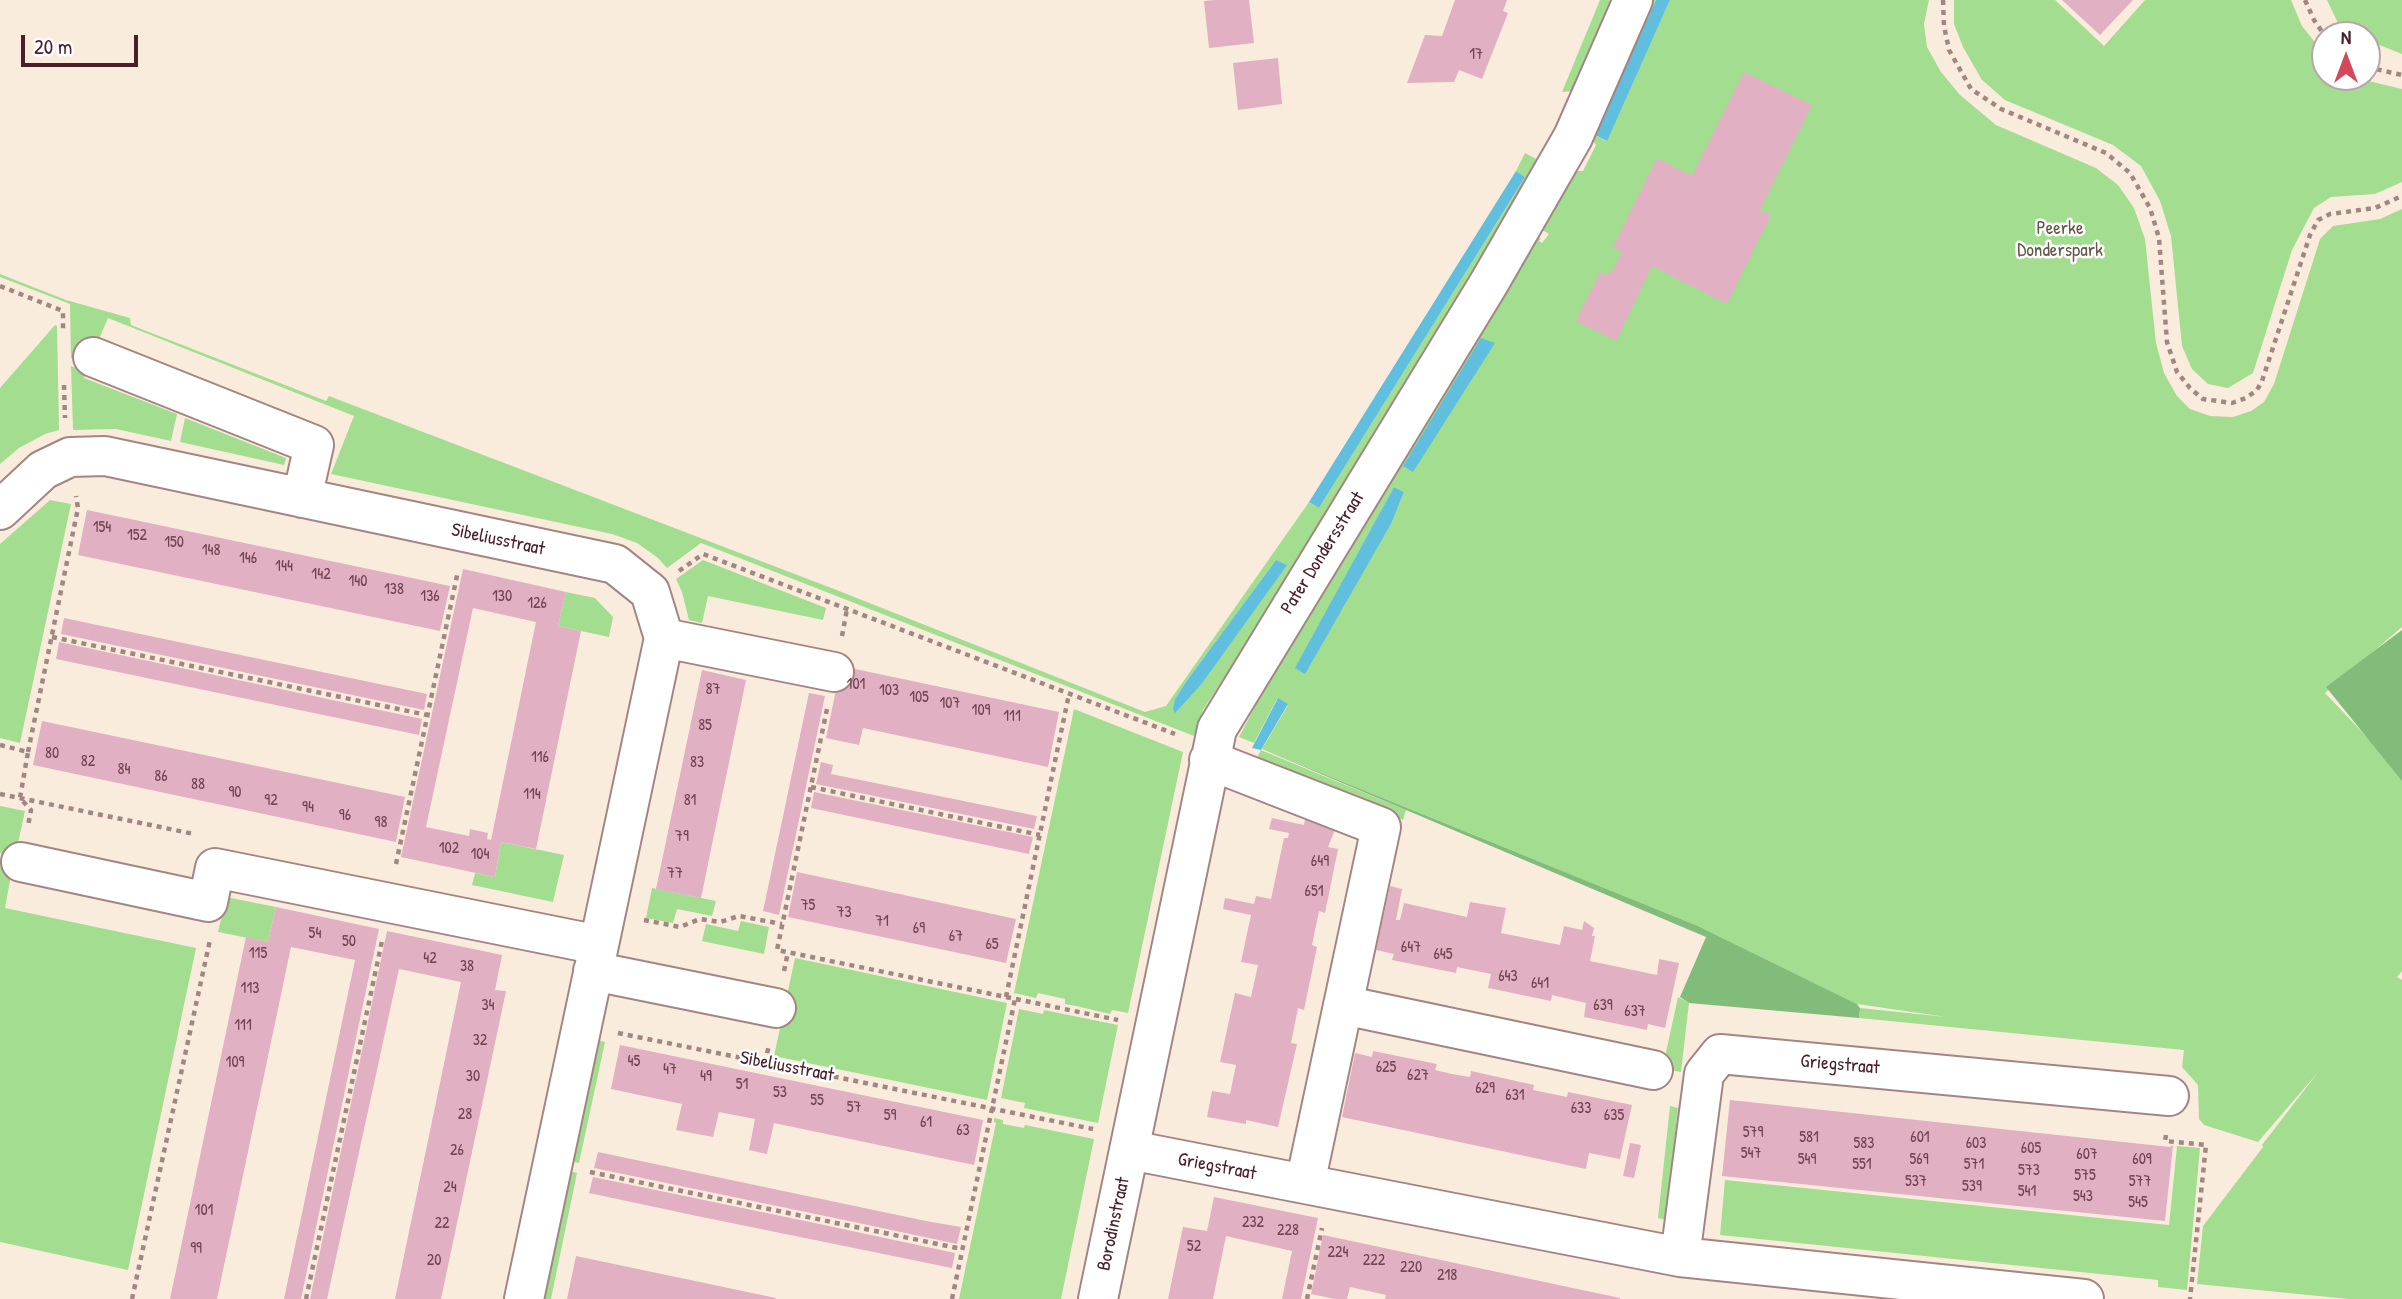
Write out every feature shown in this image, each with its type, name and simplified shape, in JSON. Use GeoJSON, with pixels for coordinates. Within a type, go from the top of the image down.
{"type":"FeatureCollection","features":[{"type":"Feature","properties":{"kind":"street","name":"Pater Dondersstraat"},"geometry":{"type":"LineString","coordinates":[[1131,1144],[1211,754],[1222,717],[1489,283],[1573,137],[1633,0]]}},
{"type":"Feature","properties":{"kind":"street"},"geometry":{"type":"LineString","coordinates":[[93,357],[314,445],[302,498]]}},
{"type":"Feature","properties":{"kind":"street","name":"Sibeliusstraat"},"geometry":{"type":"LineString","coordinates":[[0,510],[43,470],[70,457],[105,456],[615,564],[650,592]]}},
{"type":"Feature","properties":{"kind":"street"},"geometry":{"type":"LineString","coordinates":[[524,1299],[664,638],[650,592]]}},
{"type":"Feature","properties":{"kind":"street"},"geometry":{"type":"LineString","coordinates":[[664,638],[834,672]]}},
{"type":"Feature","properties":{"kind":"street"},"geometry":{"type":"LineString","coordinates":[[1211,754],[1381,827],[1343,1004],[1317,1187]]}},
{"type":"Feature","properties":{"kind":"street"},"geometry":{"type":"LineString","coordinates":[[21,862],[211,885],[599,942],[776,1008]]}},
{"type":"Feature","properties":{"kind":"street"},"geometry":{"type":"LineString","coordinates":[[1343,1004],[1653,1070]]}},
{"type":"Feature","properties":{"kind":"street","name":"Griegstraat"},"geometry":{"type":"LineString","coordinates":[[1680,1256],[1704,1074],[1720,1054],[2169,1096]]}},
{"type":"Feature","properties":{"kind":"street","name":"Griegstraat"},"geometry":{"type":"LineString","coordinates":[[1131,1144],[1317,1187],[1680,1256],[2084,1299]]}},
{"type":"Feature","properties":{"kind":"street","name":"Borodinstraat"},"geometry":{"type":"LineString","coordinates":[[1098,1299],[1131,1144]]}},
{"type":"Feature","properties":{"kind":"path"},"geometry":{"type":"LineString","coordinates":[[1943,0],[1949,50],[1971,89],[2001,109],[2106,153],[2130,173],[2150,208],[2159,238],[2167,342],[2178,372],[2203,399],[2232,403],[2257,390],[2310,235],[2318,220],[2330,214],[2375,208],[2402,196]]}},
{"type":"Feature","properties":{"kind":"path"},"geometry":{"type":"LineString","coordinates":[[2305,0],[2315,21]]}},
{"type":"Feature","properties":{"kind":"path"},"geometry":{"type":"LineString","coordinates":[[2381,70],[2402,75]]}},
{"type":"Feature","properties":{"kind":"path"},"geometry":{"type":"LineString","coordinates":[[650,592],[703,554],[1069,694],[1211,754]]}},
{"type":"Feature","properties":{"kind":"path"},"geometry":{"type":"LineString","coordinates":[[847,609],[777,950],[1154,1028]]}},
{"type":"Feature","properties":{"kind":"path"},"geometry":{"type":"LineString","coordinates":[[52,637],[427,715]]}},
{"type":"Feature","properties":{"kind":"path"},"geometry":{"type":"LineString","coordinates":[[1006,997],[1069,694]]}},
{"type":"Feature","properties":{"kind":"path"},"geometry":{"type":"LineString","coordinates":[[0,745],[28,752],[20,798]]}},
{"type":"Feature","properties":{"kind":"path"},"geometry":{"type":"LineString","coordinates":[[811,787],[1040,835]]}},
{"type":"Feature","properties":{"kind":"path"},"geometry":{"type":"LineString","coordinates":[[0,794],[221,840],[211,885],[214,922],[132,1299]]}},
{"type":"Feature","properties":{"kind":"path"},"geometry":{"type":"LineString","coordinates":[[20,798],[31,810],[21,862]]}},
{"type":"Feature","properties":{"kind":"path"},"geometry":{"type":"LineString","coordinates":[[599,942],[680,927],[700,919],[720,922],[739,916],[782,924]]}},
{"type":"Feature","properties":{"kind":"path"},"geometry":{"type":"LineString","coordinates":[[952,1299],[1015,999]]}},
{"type":"Feature","properties":{"kind":"path","name":"Sibeliusstraat"},"geometry":{"type":"LineString","coordinates":[[581,1026],[992,1109],[1131,1144]]}},
{"type":"Feature","properties":{"kind":"path"},"geometry":{"type":"LineString","coordinates":[[2169,1096],[2165,1141],[2206,1145],[2190,1299]]}},
{"type":"Feature","properties":{"kind":"path"},"geometry":{"type":"LineString","coordinates":[[552,1164],[962,1249]]}},
{"type":"Feature","properties":{"kind":"path"},"geometry":{"type":"LineString","coordinates":[[1307,1299],[1317,1187]]}},
{"type":"Feature","properties":{"kind":"green space"},"geometry":{"type":"Polygon","coordinates":[[[1600,0],[1609,0],[1613,5],[1577,91],[1562,92],[1600,0]]]}},
{"type":"Feature","properties":{"kind":"green space","name":"Peerke Donderspark"},"geometry":{"type":"Polygon","coordinates":[[[1648,0],[1656,0],[1595,135],[1606,141],[1670,0],[1929,0],[1924,24],[1927,47],[1941,72],[1960,95],[1996,125],[2096,168],[2118,185],[2134,208],[2145,239],[2156,343],[2164,373],[2177,396],[2190,409],[2210,416],[2233,417],[2251,411],[2264,402],[2274,384],[2320,239],[2333,226],[2380,219],[2402,209],[2402,627],[2325,693],[2402,774],[2402,971],[2397,977],[2402,980],[2402,1299],[2349,1299],[2197,1284],[2203,1226],[2319,1071],[2258,1142],[2204,1125],[2199,1119],[2198,1085],[2182,1067],[2184,1050],[1859,1018],[1860,1008],[1946,1017],[1857,1004],[1698,926],[1262,749],[1288,705],[1277,699],[1254,743],[1239,737],[1276,667],[1535,235],[1542,243],[1549,234],[1539,228],[1575,171],[1583,171],[1596,145],[1590,137],[1648,0]],[[1394,487],[1296,668],[1392,522],[1404,492],[1394,487]]]}},
{"type":"Feature","properties":{"kind":"green space"},"geometry":{"type":"Polygon","coordinates":[[[1954,0],[2055,0],[2104,46],[2145,0],[2291,0],[2302,26],[2311,37],[2311,91],[2381,91],[2381,84],[2402,89],[2402,182],[2375,194],[2331,197],[2314,208],[2292,250],[2253,373],[2228,388],[2208,384],[2192,369],[2182,346],[2171,236],[2160,201],[2141,166],[2113,145],[2005,100],[1982,80],[1963,47],[1954,24],[1954,0]]]}},
{"type":"Feature","properties":{"kind":"green space"},"geometry":{"type":"Polygon","coordinates":[[[2327,0],[2402,0],[2402,54],[2381,46],[2381,21],[2337,21],[2327,0]]]}},
{"type":"Feature","properties":{"kind":"green space"},"geometry":{"type":"Polygon","coordinates":[[[1525,153],[1542,162],[1287,581],[1203,710],[1194,736],[701,543],[667,568],[637,543],[612,534],[331,474],[354,416],[108,318],[88,365],[71,358],[70,304],[0,277],[0,274],[66,300],[130,318],[131,325],[326,401],[329,396],[834,589],[1145,712],[1166,706],[1309,502],[1319,508],[1525,177],[1516,171],[1525,153]],[[1276,560],[1188,679],[1175,699],[1175,712],[1201,685],[1286,565],[1276,560]]]}},
{"type":"Feature","properties":{"kind":"green space"},"geometry":{"type":"Polygon","coordinates":[[[55,325],[59,430],[19,448],[0,464],[0,388],[55,325]]]}},
{"type":"Feature","properties":{"kind":"green space"},"geometry":{"type":"Polygon","coordinates":[[[71,366],[86,372],[84,378],[177,414],[171,441],[116,429],[73,430],[71,366]]]}},
{"type":"Feature","properties":{"kind":"green space"},"geometry":{"type":"Polygon","coordinates":[[[185,418],[286,458],[284,465],[180,442],[185,418]]]}},
{"type":"Feature","properties":{"kind":"green space"},"geometry":{"type":"Polygon","coordinates":[[[50,500],[71,504],[20,743],[0,738],[0,544],[50,500]]]}},
{"type":"Feature","properties":{"kind":"green space"},"geometry":{"type":"Polygon","coordinates":[[[703,560],[826,608],[823,620],[708,596],[702,623],[689,620],[676,579],[703,560]]]}},
{"type":"Feature","properties":{"kind":"green space"},"geometry":{"type":"Polygon","coordinates":[[[566,592],[595,598],[613,617],[609,637],[558,626],[566,592]]]}},
{"type":"Feature","properties":{"kind":"green space"},"geometry":{"type":"Polygon","coordinates":[[[2402,630],[2402,781],[2326,687],[2402,630]]]}},
{"type":"Feature","properties":{"kind":"green space"},"geometry":{"type":"Polygon","coordinates":[[[1074,709],[1183,752],[1128,1013],[1112,1010],[1110,1014],[1065,1004],[1065,999],[1038,993],[1036,998],[1014,993],[1074,709]]]}},
{"type":"Feature","properties":{"kind":"green space"},"geometry":{"type":"Polygon","coordinates":[[[1262,749],[1698,926],[1857,1004],[1860,1008],[1859,1018],[1689,1003],[1680,997],[1706,937],[1262,749]]]}},
{"type":"Feature","properties":{"kind":"green space"},"geometry":{"type":"Polygon","coordinates":[[[1261,750],[1406,810],[1403,820],[1254,763],[1261,750]]]}},
{"type":"Feature","properties":{"kind":"green space"},"geometry":{"type":"Polygon","coordinates":[[[0,806],[25,811],[15,857],[0,853],[0,806]]]}},
{"type":"Feature","properties":{"kind":"green space"},"geometry":{"type":"Polygon","coordinates":[[[501,842],[564,855],[553,902],[472,885],[475,873],[495,877],[501,842]]]}},
{"type":"Feature","properties":{"kind":"green space"},"geometry":{"type":"Polygon","coordinates":[[[0,861],[13,864],[5,908],[196,948],[128,1270],[0,1242],[0,861]]]}},
{"type":"Feature","properties":{"kind":"green space"},"geometry":{"type":"Polygon","coordinates":[[[652,888],[716,901],[712,916],[677,909],[673,923],[646,918],[652,888]]]}},
{"type":"Feature","properties":{"kind":"green space"},"geometry":{"type":"Polygon","coordinates":[[[226,897],[276,907],[268,942],[218,932],[226,897]]]}},
{"type":"Feature","properties":{"kind":"green space"},"geometry":{"type":"Polygon","coordinates":[[[741,921],[769,927],[764,954],[702,941],[706,924],[738,931],[741,921]]]}},
{"type":"Feature","properties":{"kind":"green space"},"geometry":{"type":"Polygon","coordinates":[[[795,958],[1007,1003],[987,1100],[774,1056],[795,958]]]}},
{"type":"Feature","properties":{"kind":"green space"},"geometry":{"type":"Polygon","coordinates":[[[1678,997],[1689,1003],[1681,1072],[1659,1068],[1665,1057],[1678,997]]]}},
{"type":"Feature","properties":{"kind":"green space"},"geometry":{"type":"Polygon","coordinates":[[[1019,1009],[1043,1014],[1044,1010],[1118,1025],[1098,1123],[1024,1108],[1025,1103],[1001,1098],[1019,1009]]]}},
{"type":"Feature","properties":{"kind":"green space"},"geometry":{"type":"Polygon","coordinates":[[[589,1038],[605,1042],[579,1163],[564,1160],[589,1038]]]}},
{"type":"Feature","properties":{"kind":"green space"},"geometry":{"type":"Polygon","coordinates":[[[1670,1106],[1678,1108],[1666,1220],[1658,1218],[1670,1106]]]}},
{"type":"Feature","properties":{"kind":"green space"},"geometry":{"type":"Polygon","coordinates":[[[994,1118],[1003,1120],[1003,1124],[1024,1128],[1025,1125],[1094,1139],[1061,1299],[959,1299],[996,1123],[994,1118]]]}},
{"type":"Feature","properties":{"kind":"green space"},"geometry":{"type":"Polygon","coordinates":[[[2177,1146],[2200,1148],[2187,1290],[2158,1287],[2158,1280],[1720,1235],[1725,1180],[2169,1225],[2177,1146]]]}},
{"type":"Feature","properties":{"kind":"green space"},"geometry":{"type":"Polygon","coordinates":[[[562,1169],[577,1173],[551,1299],[534,1299],[562,1169]]]}},
{"type":"Feature","properties":{"kind":"water"},"geometry":{"type":"Polygon","coordinates":[[[1656,0],[1670,0],[1607,141],[1595,135],[1656,0]]]}},
{"type":"Feature","properties":{"kind":"water"},"geometry":{"type":"Polygon","coordinates":[[[1516,171],[1525,177],[1319,508],[1309,502],[1516,171]]]}},
{"type":"Feature","properties":{"kind":"water"},"geometry":{"type":"Polygon","coordinates":[[[1481,338],[1495,343],[1413,472],[1403,466],[1481,338]]]}},
{"type":"Feature","properties":{"kind":"water"},"geometry":{"type":"Polygon","coordinates":[[[1394,487],[1404,492],[1392,522],[1305,674],[1295,668],[1394,487]]]}},
{"type":"Feature","properties":{"kind":"water"},"geometry":{"type":"Polygon","coordinates":[[[1276,560],[1287,565],[1201,685],[1175,713],[1175,699],[1188,679],[1276,560]]]}},
{"type":"Feature","properties":{"kind":"water"},"geometry":{"type":"Polygon","coordinates":[[[1278,698],[1288,704],[1261,750],[1252,748],[1278,698]]]}},
{"type":"Feature","properties":{"kind":"building"},"geometry":{"type":"Polygon","coordinates":[[[1249,0],[1254,43],[1209,48],[1204,1],[1249,0]]]}},
{"type":"Feature","properties":{"kind":"building"},"geometry":{"type":"Polygon","coordinates":[[[1455,0],[1507,0],[1503,11],[1508,13],[1482,79],[1459,70],[1454,82],[1407,83],[1425,35],[1442,36],[1455,0]]]}},
{"type":"Feature","properties":{"kind":"building"},"geometry":{"type":"Polygon","coordinates":[[[2062,0],[2133,0],[2100,35],[2062,0]]]}},
{"type":"Feature","properties":{"kind":"building"},"geometry":{"type":"Polygon","coordinates":[[[1278,58],[1282,104],[1238,110],[1233,63],[1278,58]]]}},
{"type":"Feature","properties":{"kind":"building"},"geometry":{"type":"Polygon","coordinates":[[[1744,72],[1812,105],[1760,210],[1771,215],[1727,304],[1652,266],[1616,341],[1576,321],[1600,272],[1611,274],[1622,252],[1613,247],[1657,158],[1692,176],[1744,72]]]}},
{"type":"Feature","properties":{"kind":"building"},"geometry":{"type":"Polygon","coordinates":[[[87,510],[450,586],[440,631],[78,555],[87,510]]]}},
{"type":"Feature","properties":{"kind":"building"},"geometry":{"type":"Polygon","coordinates":[[[463,569],[566,592],[558,626],[581,631],[536,849],[501,842],[495,877],[401,857],[463,569]],[[473,608],[426,827],[469,836],[470,829],[488,833],[487,839],[491,840],[536,622],[473,608]]]}},
{"type":"Feature","properties":{"kind":"building"},"geometry":{"type":"Polygon","coordinates":[[[64,618],[427,694],[424,710],[61,634],[64,618]]]}},
{"type":"Feature","properties":{"kind":"building"},"geometry":{"type":"Polygon","coordinates":[[[59,642],[422,719],[419,735],[56,659],[59,642]]]}},
{"type":"Feature","properties":{"kind":"building"},"geometry":{"type":"Polygon","coordinates":[[[841,666],[1059,712],[1048,767],[863,728],[859,745],[826,738],[841,666]]]}},
{"type":"Feature","properties":{"kind":"building"},"geometry":{"type":"Polygon","coordinates":[[[702,670],[746,680],[701,898],[656,889],[702,670]]]}},
{"type":"Feature","properties":{"kind":"building"},"geometry":{"type":"Polygon","coordinates":[[[809,693],[825,696],[779,915],[763,911],[809,693]]]}},
{"type":"Feature","properties":{"kind":"building"},"geometry":{"type":"Polygon","coordinates":[[[42,721],[405,797],[396,842],[33,765],[42,721]]]}},
{"type":"Feature","properties":{"kind":"building"},"geometry":{"type":"Polygon","coordinates":[[[821,762],[833,765],[831,774],[1037,816],[1034,829],[816,784],[821,762]]]}},
{"type":"Feature","properties":{"kind":"building"},"geometry":{"type":"Polygon","coordinates":[[[814,792],[1033,837],[1029,854],[811,808],[814,792]]]}},
{"type":"Feature","properties":{"kind":"building"},"geometry":{"type":"Polygon","coordinates":[[[1306,814],[1336,827],[1328,847],[1338,849],[1325,913],[1319,911],[1312,945],[1317,947],[1304,1010],[1298,1008],[1291,1043],[1297,1044],[1278,1127],[1246,1120],[1246,1124],[1207,1117],[1212,1091],[1230,1094],[1236,1065],[1220,1062],[1235,993],[1251,997],[1258,965],[1241,962],[1251,915],[1223,909],[1225,898],[1254,904],[1256,896],[1271,899],[1284,838],[1288,838],[1289,833],[1269,829],[1272,818],[1304,825],[1306,814]]]}},
{"type":"Feature","properties":{"kind":"building"},"geometry":{"type":"Polygon","coordinates":[[[797,872],[1016,919],[1006,963],[788,917],[797,872]]]}},
{"type":"Feature","properties":{"kind":"building"},"geometry":{"type":"Polygon","coordinates":[[[1390,886],[1402,889],[1396,920],[1400,920],[1404,903],[1467,917],[1470,902],[1506,908],[1501,933],[1560,945],[1564,926],[1582,930],[1584,921],[1594,928],[1590,961],[1657,975],[1659,959],[1679,963],[1665,1028],[1648,1024],[1647,1030],[1584,1017],[1586,1003],[1552,995],[1551,1001],[1488,988],[1491,974],[1457,967],[1456,973],[1392,960],[1394,954],[1376,950],[1390,886]]]}},
{"type":"Feature","properties":{"kind":"building"},"geometry":{"type":"Polygon","coordinates":[[[276,907],[379,929],[301,1299],[284,1299],[355,960],[291,947],[217,1299],[170,1299],[246,937],[268,942],[276,907]]]}},
{"type":"Feature","properties":{"kind":"building"},"geometry":{"type":"Polygon","coordinates":[[[387,931],[502,955],[495,990],[506,991],[441,1299],[395,1299],[461,982],[399,969],[327,1299],[310,1299],[387,931]]]}},
{"type":"Feature","properties":{"kind":"building"},"geometry":{"type":"Polygon","coordinates":[[[620,1045],[983,1120],[974,1165],[774,1123],[767,1154],[749,1150],[755,1119],[719,1112],[713,1137],[676,1130],[682,1104],[611,1089],[620,1045]]]}},
{"type":"Feature","properties":{"kind":"building"},"geometry":{"type":"Polygon","coordinates":[[[1373,1051],[1437,1064],[1435,1070],[1452,1074],[1470,1077],[1471,1071],[1534,1085],[1533,1090],[1567,1097],[1568,1092],[1632,1105],[1620,1159],[1589,1153],[1586,1169],[1342,1117],[1355,1053],[1372,1057],[1373,1051]]]}},
{"type":"Feature","properties":{"kind":"building"},"geometry":{"type":"Polygon","coordinates":[[[1730,1100],[2170,1147],[2173,1145],[2165,1221],[1722,1176],[1730,1100]]]}},
{"type":"Feature","properties":{"kind":"building"},"geometry":{"type":"Polygon","coordinates":[[[1630,1143],[1641,1145],[1634,1178],[1623,1176],[1630,1143]]]}},
{"type":"Feature","properties":{"kind":"building"},"geometry":{"type":"Polygon","coordinates":[[[598,1152],[961,1227],[957,1244],[594,1168],[598,1152]]]}},
{"type":"Feature","properties":{"kind":"building"},"geometry":{"type":"Polygon","coordinates":[[[593,1177],[955,1253],[952,1268],[589,1193],[593,1177]]]}},
{"type":"Feature","properties":{"kind":"building"},"geometry":{"type":"Polygon","coordinates":[[[1214,1197],[1318,1218],[1301,1299],[1282,1299],[1292,1251],[1226,1236],[1213,1299],[1168,1299],[1183,1227],[1207,1231],[1214,1197]]]}},
{"type":"Feature","properties":{"kind":"building"},"geometry":{"type":"Polygon","coordinates":[[[1323,1235],[1620,1299],[1385,1299],[1386,1295],[1350,1287],[1347,1299],[1311,1294],[1323,1235]]]}},
{"type":"Feature","properties":{"kind":"building"},"geometry":{"type":"Polygon","coordinates":[[[576,1256],[776,1298],[776,1299],[567,1299],[576,1256]]]}}]}
